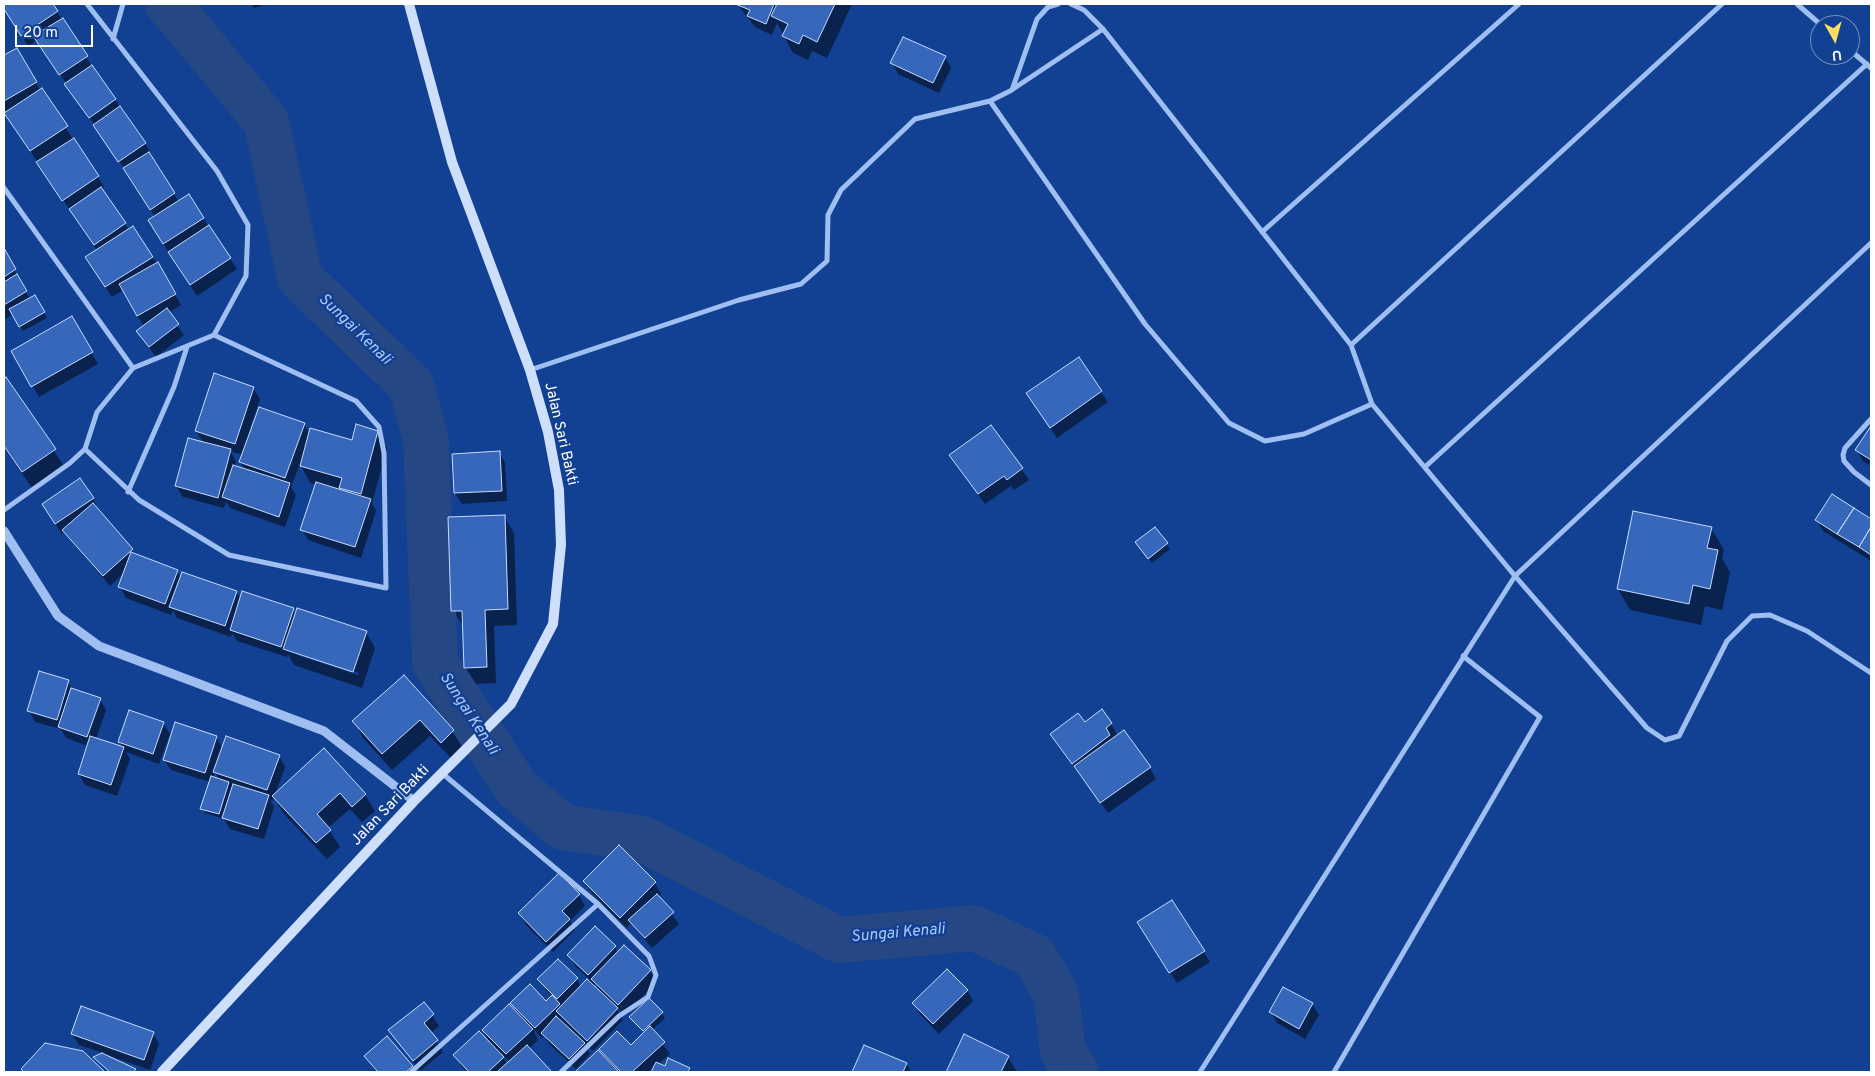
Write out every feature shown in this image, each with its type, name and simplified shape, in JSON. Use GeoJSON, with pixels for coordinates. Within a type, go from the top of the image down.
{"type":"FeatureCollection","features":[{"type":"Feature","properties":{"kind":"main road","name":"Jalan Sari Bakti"},"geometry":{"type":"LineString","coordinates":[[162,1072],[414,801],[511,704],[553,624],[561,544],[559,490],[548,432],[530,370],[452,162],[408,4]]}},
{"type":"Feature","properties":{"kind":"street"},"geometry":{"type":"LineString","coordinates":[[4,510],[70,463],[85,449],[97,412],[133,368],[214,335],[246,276],[248,225],[217,172],[87,4]]}},
{"type":"Feature","properties":{"kind":"street"},"geometry":{"type":"LineString","coordinates":[[113,39],[123,4]]}},
{"type":"Feature","properties":{"kind":"street"},"geometry":{"type":"LineString","coordinates":[[1012,90],[1037,19],[1048,7],[1058,4]]}},
{"type":"Feature","properties":{"kind":"street"},"geometry":{"type":"LineString","coordinates":[[1072,4],[1084,10],[1103,29],[1351,345],[1372,404],[1515,576],[1647,728],[1665,740],[1679,736],[1727,641],[1752,616],[1770,614],[1806,631],[1871,673]]}},
{"type":"Feature","properties":{"kind":"street"},"geometry":{"type":"LineString","coordinates":[[1262,232],[1519,4]]}},
{"type":"Feature","properties":{"kind":"street"},"geometry":{"type":"LineString","coordinates":[[1351,345],[1722,4]]}},
{"type":"Feature","properties":{"kind":"street"},"geometry":{"type":"LineString","coordinates":[[1797,4],[1810,15]]}},
{"type":"Feature","properties":{"kind":"street"},"geometry":{"type":"LineString","coordinates":[[530,370],[739,300],[801,284],[827,261],[828,215],[841,190],[915,119],[990,101],[1012,90],[1103,29]]}},
{"type":"Feature","properties":{"kind":"street"},"geometry":{"type":"LineString","coordinates":[[1425,467],[1869,66]]}},
{"type":"Feature","properties":{"kind":"street"},"geometry":{"type":"LineString","coordinates":[[990,101],[1145,324],[1229,423],[1265,441],[1304,434],[1372,404]]}},
{"type":"Feature","properties":{"kind":"street"},"geometry":{"type":"LineString","coordinates":[[4,188],[133,368]]}},
{"type":"Feature","properties":{"kind":"street"},"geometry":{"type":"LineString","coordinates":[[1200,1072],[1515,576],[1871,243]]}},
{"type":"Feature","properties":{"kind":"street"},"geometry":{"type":"LineString","coordinates":[[85,449],[128,492],[229,555],[386,588],[384,453],[379,427],[356,401],[214,335]]}},
{"type":"Feature","properties":{"kind":"street"},"geometry":{"type":"LineString","coordinates":[[128,492],[174,387],[186,347]]}},
{"type":"Feature","properties":{"kind":"street"},"geometry":{"type":"LineString","coordinates":[[1871,419],[1845,448],[1843,455],[1844,462],[1871,485]]}},
{"type":"Feature","properties":{"kind":"street"},"geometry":{"type":"LineString","coordinates":[[4,531],[58,616],[99,646],[324,731],[414,801]]}},
{"type":"Feature","properties":{"kind":"street"},"geometry":{"type":"LineString","coordinates":[[1334,1072],[1540,717],[1463,656]]}},
{"type":"Feature","properties":{"kind":"street"},"geometry":{"type":"LineString","coordinates":[[443,774],[598,904],[649,956],[656,975],[648,997],[619,1016],[561,1072]]}},
{"type":"Feature","properties":{"kind":"street"},"geometry":{"type":"LineString","coordinates":[[411,1072],[598,904]]}},
{"type":"Feature","properties":{"kind":"building"},"geometry":{"type":"Polygon","coordinates":[[[4,4],[53,4],[58,11],[21,36],[4,9],[4,4]]]}},
{"type":"Feature","properties":{"kind":"building"},"geometry":{"type":"Polygon","coordinates":[[[735,4],[774,4],[766,24],[747,16],[750,10],[735,4]]]}},
{"type":"Feature","properties":{"kind":"building"},"geometry":{"type":"Polygon","coordinates":[[[777,4],[835,4],[817,42],[803,35],[799,44],[782,36],[788,24],[771,16],[777,4]]]}},
{"type":"Feature","properties":{"kind":"building"},"geometry":{"type":"Polygon","coordinates":[[[63,18],[88,56],[59,75],[33,36],[63,18]]]}},
{"type":"Feature","properties":{"kind":"building"},"geometry":{"type":"Polygon","coordinates":[[[903,37],[946,56],[933,83],[890,63],[903,37]]]}},
{"type":"Feature","properties":{"kind":"building"},"geometry":{"type":"Polygon","coordinates":[[[17,48],[37,82],[4,101],[4,55],[17,48]]]}},
{"type":"Feature","properties":{"kind":"building"},"geometry":{"type":"Polygon","coordinates":[[[92,65],[116,99],[89,118],[64,84],[92,65]]]}},
{"type":"Feature","properties":{"kind":"building"},"geometry":{"type":"Polygon","coordinates":[[[42,88],[68,126],[30,151],[4,113],[42,88]]]}},
{"type":"Feature","properties":{"kind":"building"},"geometry":{"type":"Polygon","coordinates":[[[120,106],[146,143],[118,162],[93,125],[120,106]]]}},
{"type":"Feature","properties":{"kind":"building"},"geometry":{"type":"Polygon","coordinates":[[[74,138],[99,176],[62,201],[36,162],[74,138]]]}},
{"type":"Feature","properties":{"kind":"building"},"geometry":{"type":"Polygon","coordinates":[[[149,152],[175,193],[150,210],[123,168],[149,152]]]}},
{"type":"Feature","properties":{"kind":"building"},"geometry":{"type":"Polygon","coordinates":[[[101,187],[126,223],[94,245],[69,209],[101,187]]]}},
{"type":"Feature","properties":{"kind":"building"},"geometry":{"type":"Polygon","coordinates":[[[189,194],[204,218],[163,244],[148,220],[189,194]]]}},
{"type":"Feature","properties":{"kind":"building"},"geometry":{"type":"Polygon","coordinates":[[[209,225],[231,258],[190,285],[168,252],[209,225]]]}},
{"type":"Feature","properties":{"kind":"building"},"geometry":{"type":"Polygon","coordinates":[[[133,226],[153,257],[105,287],[85,257],[133,226]]]}},
{"type":"Feature","properties":{"kind":"building"},"geometry":{"type":"Polygon","coordinates":[[[4,248],[16,269],[4,277],[4,248]]]}},
{"type":"Feature","properties":{"kind":"building"},"geometry":{"type":"Polygon","coordinates":[[[158,262],[176,294],[137,316],[119,284],[158,262]]]}},
{"type":"Feature","properties":{"kind":"building"},"geometry":{"type":"Polygon","coordinates":[[[17,274],[27,291],[4,305],[4,282],[17,274]]]}},
{"type":"Feature","properties":{"kind":"building"},"geometry":{"type":"Polygon","coordinates":[[[35,295],[45,312],[19,327],[9,309],[35,295]]]}},
{"type":"Feature","properties":{"kind":"building"},"geometry":{"type":"Polygon","coordinates":[[[167,308],[179,324],[149,347],[136,331],[167,308]]]}},
{"type":"Feature","properties":{"kind":"building"},"geometry":{"type":"Polygon","coordinates":[[[72,316],[93,352],[31,387],[11,351],[72,316]]]}},
{"type":"Feature","properties":{"kind":"building"},"geometry":{"type":"Polygon","coordinates":[[[1079,357],[1102,391],[1050,428],[1026,393],[1079,357]]]}},
{"type":"Feature","properties":{"kind":"building"},"geometry":{"type":"Polygon","coordinates":[[[214,373],[254,387],[235,444],[195,431],[214,373]]]}},
{"type":"Feature","properties":{"kind":"building"},"geometry":{"type":"Polygon","coordinates":[[[6,377],[56,449],[22,472],[4,446],[4,379],[6,377]]]}},
{"type":"Feature","properties":{"kind":"building"},"geometry":{"type":"Polygon","coordinates":[[[259,407],[305,423],[285,478],[239,462],[259,407]]]}},
{"type":"Feature","properties":{"kind":"building"},"geometry":{"type":"Polygon","coordinates":[[[356,424],[378,431],[361,494],[339,488],[342,478],[300,466],[310,428],[352,440],[356,424]]]}},
{"type":"Feature","properties":{"kind":"building"},"geometry":{"type":"Polygon","coordinates":[[[991,425],[1023,468],[1007,480],[1004,476],[978,494],[949,455],[991,425]]]}},
{"type":"Feature","properties":{"kind":"building"},"geometry":{"type":"Polygon","coordinates":[[[1871,426],[1871,460],[1855,450],[1871,426]]]}},
{"type":"Feature","properties":{"kind":"building"},"geometry":{"type":"Polygon","coordinates":[[[188,438],[231,449],[218,498],[175,486],[188,438]]]}},
{"type":"Feature","properties":{"kind":"building"},"geometry":{"type":"Polygon","coordinates":[[[500,451],[502,491],[454,493],[452,454],[500,451]]]}},
{"type":"Feature","properties":{"kind":"building"},"geometry":{"type":"Polygon","coordinates":[[[233,465],[290,483],[279,517],[222,497],[233,465]]]}},
{"type":"Feature","properties":{"kind":"building"},"geometry":{"type":"Polygon","coordinates":[[[80,478],[94,498],[55,524],[42,504],[80,478]]]}},
{"type":"Feature","properties":{"kind":"building"},"geometry":{"type":"Polygon","coordinates":[[[316,482],[371,499],[355,547],[300,530],[316,482]]]}},
{"type":"Feature","properties":{"kind":"building"},"geometry":{"type":"Polygon","coordinates":[[[1832,494],[1854,508],[1837,534],[1815,520],[1832,494]]]}},
{"type":"Feature","properties":{"kind":"building"},"geometry":{"type":"Polygon","coordinates":[[[93,503],[133,549],[103,576],[62,530],[93,503]]]}},
{"type":"Feature","properties":{"kind":"building"},"geometry":{"type":"Polygon","coordinates":[[[1854,508],[1871,519],[1871,527],[1859,547],[1837,534],[1854,508]]]}},
{"type":"Feature","properties":{"kind":"building"},"geometry":{"type":"Polygon","coordinates":[[[1633,511],[1712,527],[1707,548],[1718,550],[1710,589],[1693,585],[1689,604],[1617,589],[1633,511]]]}},
{"type":"Feature","properties":{"kind":"building"},"geometry":{"type":"Polygon","coordinates":[[[505,515],[508,609],[485,610],[487,667],[464,668],[462,611],[451,611],[448,517],[505,515]]]}},
{"type":"Feature","properties":{"kind":"building"},"geometry":{"type":"Polygon","coordinates":[[[1155,527],[1168,543],[1148,559],[1135,542],[1155,527]]]}},
{"type":"Feature","properties":{"kind":"building"},"geometry":{"type":"Polygon","coordinates":[[[1871,527],[1871,555],[1859,547],[1871,527]]]}},
{"type":"Feature","properties":{"kind":"building"},"geometry":{"type":"Polygon","coordinates":[[[131,552],[178,570],[165,604],[118,587],[131,552]]]}},
{"type":"Feature","properties":{"kind":"building"},"geometry":{"type":"Polygon","coordinates":[[[182,572],[237,591],[225,626],[169,607],[182,572]]]}},
{"type":"Feature","properties":{"kind":"building"},"geometry":{"type":"Polygon","coordinates":[[[242,591],[294,608],[281,647],[230,630],[242,591]]]}},
{"type":"Feature","properties":{"kind":"building"},"geometry":{"type":"Polygon","coordinates":[[[297,608],[367,631],[353,672],[283,649],[297,608]]]}},
{"type":"Feature","properties":{"kind":"building"},"geometry":{"type":"Polygon","coordinates":[[[39,671],[69,680],[57,720],[27,711],[39,671]]]}},
{"type":"Feature","properties":{"kind":"building"},"geometry":{"type":"Polygon","coordinates":[[[404,675],[454,730],[441,743],[420,720],[382,754],[352,721],[404,675]]]}},
{"type":"Feature","properties":{"kind":"building"},"geometry":{"type":"Polygon","coordinates":[[[71,688],[101,698],[87,737],[58,727],[71,688]]]}},
{"type":"Feature","properties":{"kind":"building"},"geometry":{"type":"Polygon","coordinates":[[[1102,709],[1112,723],[1106,728],[1110,735],[1072,764],[1050,734],[1078,713],[1085,722],[1102,709]]]}},
{"type":"Feature","properties":{"kind":"building"},"geometry":{"type":"Polygon","coordinates":[[[129,710],[164,722],[153,754],[118,742],[129,710]]]}},
{"type":"Feature","properties":{"kind":"building"},"geometry":{"type":"Polygon","coordinates":[[[175,722],[217,736],[205,773],[163,760],[175,722]]]}},
{"type":"Feature","properties":{"kind":"building"},"geometry":{"type":"Polygon","coordinates":[[[1124,730],[1151,767],[1100,803],[1074,766],[1124,730]]]}},
{"type":"Feature","properties":{"kind":"building"},"geometry":{"type":"Polygon","coordinates":[[[90,736],[124,747],[111,785],[78,774],[90,736]]]}},
{"type":"Feature","properties":{"kind":"building"},"geometry":{"type":"Polygon","coordinates":[[[226,736],[280,755],[267,790],[213,772],[226,736]]]}},
{"type":"Feature","properties":{"kind":"building"},"geometry":{"type":"Polygon","coordinates":[[[324,748],[366,794],[352,807],[340,793],[317,814],[331,830],[316,843],[272,796],[324,748]]]}},
{"type":"Feature","properties":{"kind":"building"},"geometry":{"type":"Polygon","coordinates":[[[211,776],[229,782],[219,814],[200,809],[211,776]]]}},
{"type":"Feature","properties":{"kind":"building"},"geometry":{"type":"Polygon","coordinates":[[[233,784],[269,795],[258,829],[222,818],[233,784]]]}},
{"type":"Feature","properties":{"kind":"building"},"geometry":{"type":"Polygon","coordinates":[[[619,845],[656,882],[620,918],[583,881],[619,845]]]}},
{"type":"Feature","properties":{"kind":"building"},"geometry":{"type":"Polygon","coordinates":[[[559,873],[580,894],[562,911],[570,919],[546,942],[518,913],[559,873]]]}},
{"type":"Feature","properties":{"kind":"building"},"geometry":{"type":"Polygon","coordinates":[[[657,894],[674,912],[645,938],[628,920],[657,894]]]}},
{"type":"Feature","properties":{"kind":"building"},"geometry":{"type":"Polygon","coordinates":[[[1172,900],[1205,951],[1169,973],[1137,922],[1172,900]]]}},
{"type":"Feature","properties":{"kind":"building"},"geometry":{"type":"Polygon","coordinates":[[[595,926],[616,946],[588,975],[567,955],[595,926]]]}},
{"type":"Feature","properties":{"kind":"building"},"geometry":{"type":"Polygon","coordinates":[[[624,945],[651,970],[618,1005],[591,979],[624,945]]]}},
{"type":"Feature","properties":{"kind":"building"},"geometry":{"type":"Polygon","coordinates":[[[558,959],[578,978],[557,999],[537,979],[558,959]]]}},
{"type":"Feature","properties":{"kind":"building"},"geometry":{"type":"Polygon","coordinates":[[[947,969],[968,990],[933,1024],[912,1003],[947,969]]]}},
{"type":"Feature","properties":{"kind":"building"},"geometry":{"type":"Polygon","coordinates":[[[587,979],[618,1008],[587,1041],[556,1011],[587,979]]]}},
{"type":"Feature","properties":{"kind":"building"},"geometry":{"type":"Polygon","coordinates":[[[530,984],[546,1001],[552,995],[560,1004],[535,1028],[510,1003],[530,984]]]}},
{"type":"Feature","properties":{"kind":"building"},"geometry":{"type":"Polygon","coordinates":[[[1283,987],[1313,1003],[1299,1029],[1269,1012],[1283,987]]]}},
{"type":"Feature","properties":{"kind":"building"},"geometry":{"type":"Polygon","coordinates":[[[649,998],[663,1012],[643,1031],[629,1017],[649,998]]]}},
{"type":"Feature","properties":{"kind":"building"},"geometry":{"type":"Polygon","coordinates":[[[424,1002],[434,1014],[424,1023],[438,1040],[413,1061],[388,1030],[424,1002]]]}},
{"type":"Feature","properties":{"kind":"building"},"geometry":{"type":"Polygon","coordinates":[[[509,1004],[533,1029],[506,1054],[482,1030],[509,1004]]]}},
{"type":"Feature","properties":{"kind":"building"},"geometry":{"type":"Polygon","coordinates":[[[81,1006],[154,1032],[144,1060],[71,1034],[81,1006]]]}},
{"type":"Feature","properties":{"kind":"building"},"geometry":{"type":"Polygon","coordinates":[[[556,1016],[585,1043],[569,1059],[541,1033],[556,1016]]]}},
{"type":"Feature","properties":{"kind":"building"},"geometry":{"type":"Polygon","coordinates":[[[650,1026],[665,1042],[632,1072],[621,1072],[599,1049],[617,1031],[631,1045],[650,1026]]]}},
{"type":"Feature","properties":{"kind":"building"},"geometry":{"type":"Polygon","coordinates":[[[479,1031],[504,1057],[488,1072],[469,1072],[453,1055],[479,1031]]]}},
{"type":"Feature","properties":{"kind":"building"},"geometry":{"type":"Polygon","coordinates":[[[964,1034],[1009,1056],[1001,1072],[946,1072],[964,1034]]]}},
{"type":"Feature","properties":{"kind":"building"},"geometry":{"type":"Polygon","coordinates":[[[387,1036],[413,1066],[406,1072],[378,1072],[364,1056],[387,1036]]]}},
{"type":"Feature","properties":{"kind":"building"},"geometry":{"type":"Polygon","coordinates":[[[45,1043],[83,1051],[105,1072],[24,1072],[21,1069],[45,1043]]]}},
{"type":"Feature","properties":{"kind":"building"},"geometry":{"type":"Polygon","coordinates":[[[527,1045],[552,1072],[498,1071],[527,1045]]]}},
{"type":"Feature","properties":{"kind":"building"},"geometry":{"type":"Polygon","coordinates":[[[864,1045],[907,1063],[903,1072],[852,1072],[864,1045]]]}},
{"type":"Feature","properties":{"kind":"building"},"geometry":{"type":"Polygon","coordinates":[[[598,1050],[619,1072],[575,1072],[598,1050]]]}},
{"type":"Feature","properties":{"kind":"building"},"geometry":{"type":"Polygon","coordinates":[[[102,1053],[136,1069],[133,1072],[110,1072],[93,1057],[102,1053]]]}},
{"type":"Feature","properties":{"kind":"building"},"geometry":{"type":"Polygon","coordinates":[[[668,1058],[690,1068],[688,1072],[651,1072],[656,1062],[665,1066],[668,1058]]]}},
{"type":"Feature","properties":{"kind":"waterway","name":"Sungai Kenali"},"geometry":{"type":"LineString","coordinates":[[168,4],[266,121],[300,278],[411,385],[426,440],[435,663],[516,787],[562,827],[643,839],[839,940],[974,928],[1034,956],[1056,994],[1063,1052],[1076,1072]]}}]}
